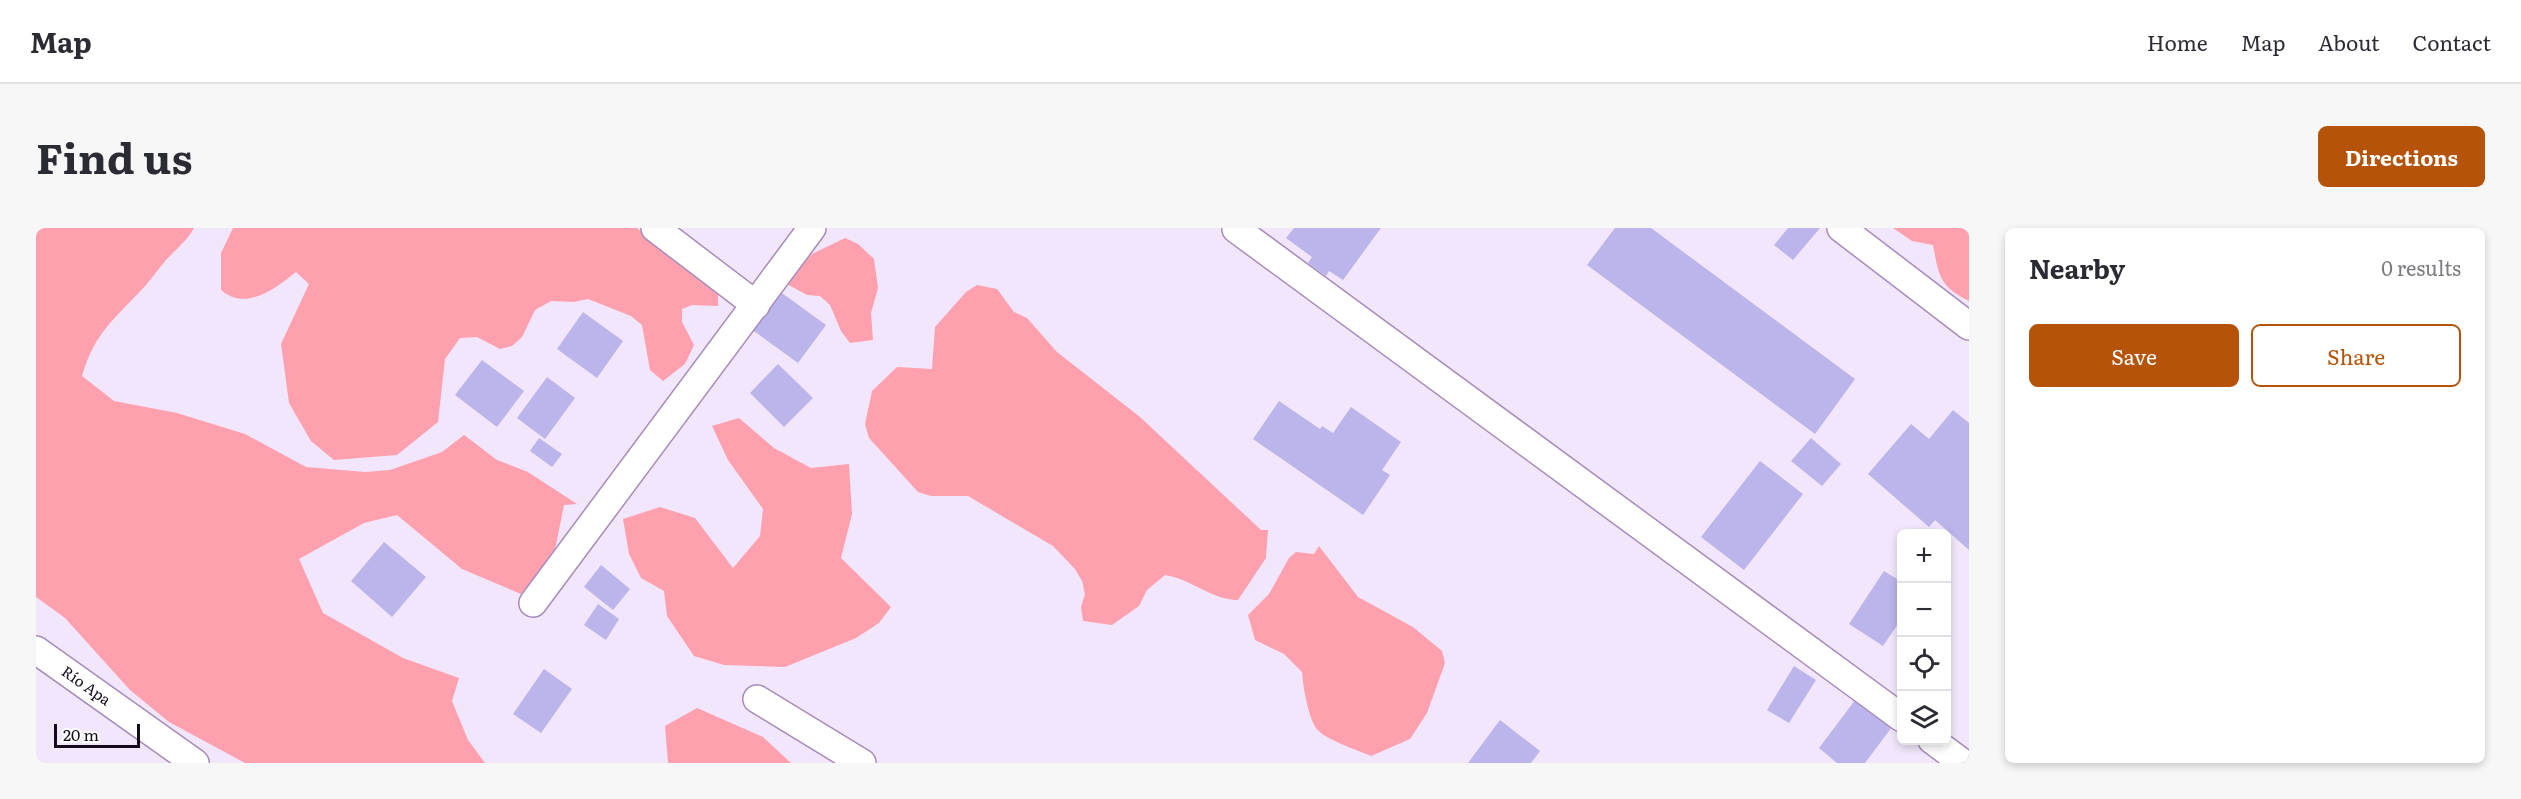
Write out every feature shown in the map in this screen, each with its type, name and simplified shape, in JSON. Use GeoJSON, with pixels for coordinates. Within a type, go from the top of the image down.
{"type":"FeatureCollection","features":[{"type":"Feature","properties":{"kind":"street"},"geometry":{"type":"LineString","coordinates":[[655,228],[756,305]]}},
{"type":"Feature","properties":{"kind":"street"},"geometry":{"type":"LineString","coordinates":[[533,603],[812,228]]}},
{"type":"Feature","properties":{"kind":"street"},"geometry":{"type":"LineString","coordinates":[[1841,228],[1969,326]]}},
{"type":"Feature","properties":{"kind":"street"},"geometry":{"type":"LineString","coordinates":[[1236,229],[1897,714]]}},
{"type":"Feature","properties":{"kind":"street","name":"Río Apa"},"geometry":{"type":"LineString","coordinates":[[36,650],[195,763]]}},
{"type":"Feature","properties":{"kind":"street"},"geometry":{"type":"LineString","coordinates":[[757,699],[862,763]]}},
{"type":"Feature","properties":{"kind":"street"},"geometry":{"type":"LineString","coordinates":[[1938,745],[1963,763]]}},
{"type":"Feature","properties":{"kind":"shaded area"},"geometry":{"type":"Polygon","coordinates":[[[36,228],[194,228],[108,326],[93,347],[82,376],[114,401],[177,413],[245,434],[306,467],[365,472],[390,470],[442,452],[464,435],[497,460],[528,472],[577,504],[564,505],[555,550],[521,594],[462,569],[397,515],[364,523],[299,559],[323,613],[403,658],[459,678],[452,701],[468,740],[485,763],[245,763],[169,722],[130,690],[65,618],[36,597],[36,228]]]}},
{"type":"Feature","properties":{"kind":"shaded area"},"geometry":{"type":"Polygon","coordinates":[[[233,228],[637,228],[718,295],[718,306],[692,305],[682,309],[682,322],[694,345],[685,364],[663,381],[650,370],[642,325],[631,316],[588,299],[574,302],[551,301],[535,310],[522,337],[512,346],[500,349],[477,337],[460,338],[445,359],[438,422],[397,455],[334,460],[311,441],[289,403],[281,344],[309,284],[296,272],[259,296],[240,299],[221,290],[221,253],[233,228]]]}},
{"type":"Feature","properties":{"kind":"shaded area"},"geometry":{"type":"Polygon","coordinates":[[[1893,228],[1969,228],[1969,301],[1959,296],[1942,279],[1933,245],[1912,241],[1893,228]]]}},
{"type":"Feature","properties":{"kind":"shaded area"},"geometry":{"type":"Polygon","coordinates":[[[845,238],[858,244],[874,259],[878,288],[871,313],[873,340],[850,343],[841,331],[830,305],[820,296],[807,295],[785,283],[812,254],[845,238]]]}},
{"type":"Feature","properties":{"kind":"shaded area"},"geometry":{"type":"Polygon","coordinates":[[[977,285],[997,289],[1014,312],[1027,318],[1057,352],[1140,417],[1261,530],[1268,530],[1266,558],[1238,600],[1219,597],[1175,577],[1165,575],[1147,590],[1139,606],[1112,625],[1083,621],[1081,607],[1085,594],[1082,581],[1075,569],[1053,546],[968,496],[931,496],[918,492],[869,438],[865,424],[872,391],[897,367],[932,369],[935,327],[966,292],[977,285]]]}},
{"type":"Feature","properties":{"kind":"shaded area"},"geometry":{"type":"Polygon","coordinates":[[[739,418],[774,448],[811,468],[849,464],[852,514],[841,558],[891,607],[879,623],[856,638],[785,667],[724,665],[694,656],[667,616],[664,591],[641,578],[629,554],[623,519],[660,507],[695,518],[733,568],[760,536],[763,509],[728,460],[712,426],[739,418]]]}},
{"type":"Feature","properties":{"kind":"shaded area"},"geometry":{"type":"Polygon","coordinates":[[[1319,546],[1358,597],[1413,627],[1442,651],[1445,663],[1427,713],[1410,739],[1371,756],[1333,740],[1316,728],[1308,709],[1302,672],[1284,654],[1255,640],[1248,615],[1269,594],[1289,558],[1296,552],[1314,554],[1319,546]]]}},
{"type":"Feature","properties":{"kind":"shaded area"},"geometry":{"type":"Polygon","coordinates":[[[697,708],[763,737],[791,763],[668,763],[665,726],[697,708]]]}},
{"type":"Feature","properties":{"kind":"building"},"geometry":{"type":"Polygon","coordinates":[[[1294,228],[1381,228],[1343,280],[1329,271],[1326,276],[1308,263],[1312,257],[1286,238],[1294,228]]]}},
{"type":"Feature","properties":{"kind":"building"},"geometry":{"type":"Polygon","coordinates":[[[1615,228],[1651,228],[1855,379],[1815,434],[1587,265],[1615,228]]]}},
{"type":"Feature","properties":{"kind":"building"},"geometry":{"type":"Polygon","coordinates":[[[1788,228],[1820,228],[1793,260],[1774,245],[1788,228]]]}},
{"type":"Feature","properties":{"kind":"building"},"geometry":{"type":"Polygon","coordinates":[[[775,288],[826,325],[798,363],[747,326],[775,288]]]}},
{"type":"Feature","properties":{"kind":"building"},"geometry":{"type":"Polygon","coordinates":[[[583,312],[623,341],[597,378],[557,349],[583,312]]]}},
{"type":"Feature","properties":{"kind":"building"},"geometry":{"type":"Polygon","coordinates":[[[482,360],[524,391],[497,427],[455,395],[482,360]]]}},
{"type":"Feature","properties":{"kind":"building"},"geometry":{"type":"Polygon","coordinates":[[[778,364],[813,398],[784,427],[750,393],[778,364]]]}},
{"type":"Feature","properties":{"kind":"building"},"geometry":{"type":"Polygon","coordinates":[[[547,377],[575,398],[545,439],[517,418],[547,377]]]}},
{"type":"Feature","properties":{"kind":"building"},"geometry":{"type":"Polygon","coordinates":[[[1279,401],[1320,429],[1322,426],[1333,433],[1351,407],[1401,442],[1382,470],[1390,475],[1363,515],[1253,439],[1279,401]]]}},
{"type":"Feature","properties":{"kind":"building"},"geometry":{"type":"Polygon","coordinates":[[[1953,410],[1969,423],[1969,550],[1951,534],[1951,529],[1945,529],[1935,520],[1929,527],[1868,474],[1911,424],[1929,439],[1953,410]]]}},
{"type":"Feature","properties":{"kind":"building"},"geometry":{"type":"Polygon","coordinates":[[[539,438],[562,454],[552,467],[530,451],[539,438]]]}},
{"type":"Feature","properties":{"kind":"building"},"geometry":{"type":"Polygon","coordinates":[[[1811,438],[1841,464],[1822,486],[1791,461],[1811,438]]]}},
{"type":"Feature","properties":{"kind":"building"},"geometry":{"type":"Polygon","coordinates":[[[1760,461],[1803,494],[1744,570],[1701,537],[1760,461]]]}},
{"type":"Feature","properties":{"kind":"building"},"geometry":{"type":"Polygon","coordinates":[[[384,542],[426,577],[392,617],[351,581],[384,542]]]}},
{"type":"Feature","properties":{"kind":"building"},"geometry":{"type":"Polygon","coordinates":[[[601,565],[630,589],[613,610],[584,587],[601,565]]]}},
{"type":"Feature","properties":{"kind":"building"},"geometry":{"type":"Polygon","coordinates":[[[1884,571],[1897,579],[1897,625],[1883,646],[1849,624],[1884,571]]]}},
{"type":"Feature","properties":{"kind":"building"},"geometry":{"type":"Polygon","coordinates":[[[598,604],[619,619],[606,640],[584,625],[598,604]]]}},
{"type":"Feature","properties":{"kind":"building"},"geometry":{"type":"Polygon","coordinates":[[[1794,666],[1816,680],[1789,723],[1767,710],[1794,666]]]}},
{"type":"Feature","properties":{"kind":"building"},"geometry":{"type":"Polygon","coordinates":[[[544,669],[572,689],[541,733],[513,714],[544,669]]]}},
{"type":"Feature","properties":{"kind":"building"},"geometry":{"type":"Polygon","coordinates":[[[1856,699],[1892,727],[1865,763],[1837,763],[1819,748],[1856,699]]]}},
{"type":"Feature","properties":{"kind":"building"},"geometry":{"type":"Polygon","coordinates":[[[1500,720],[1540,751],[1531,763],[1468,763],[1500,720]]]}}]}
